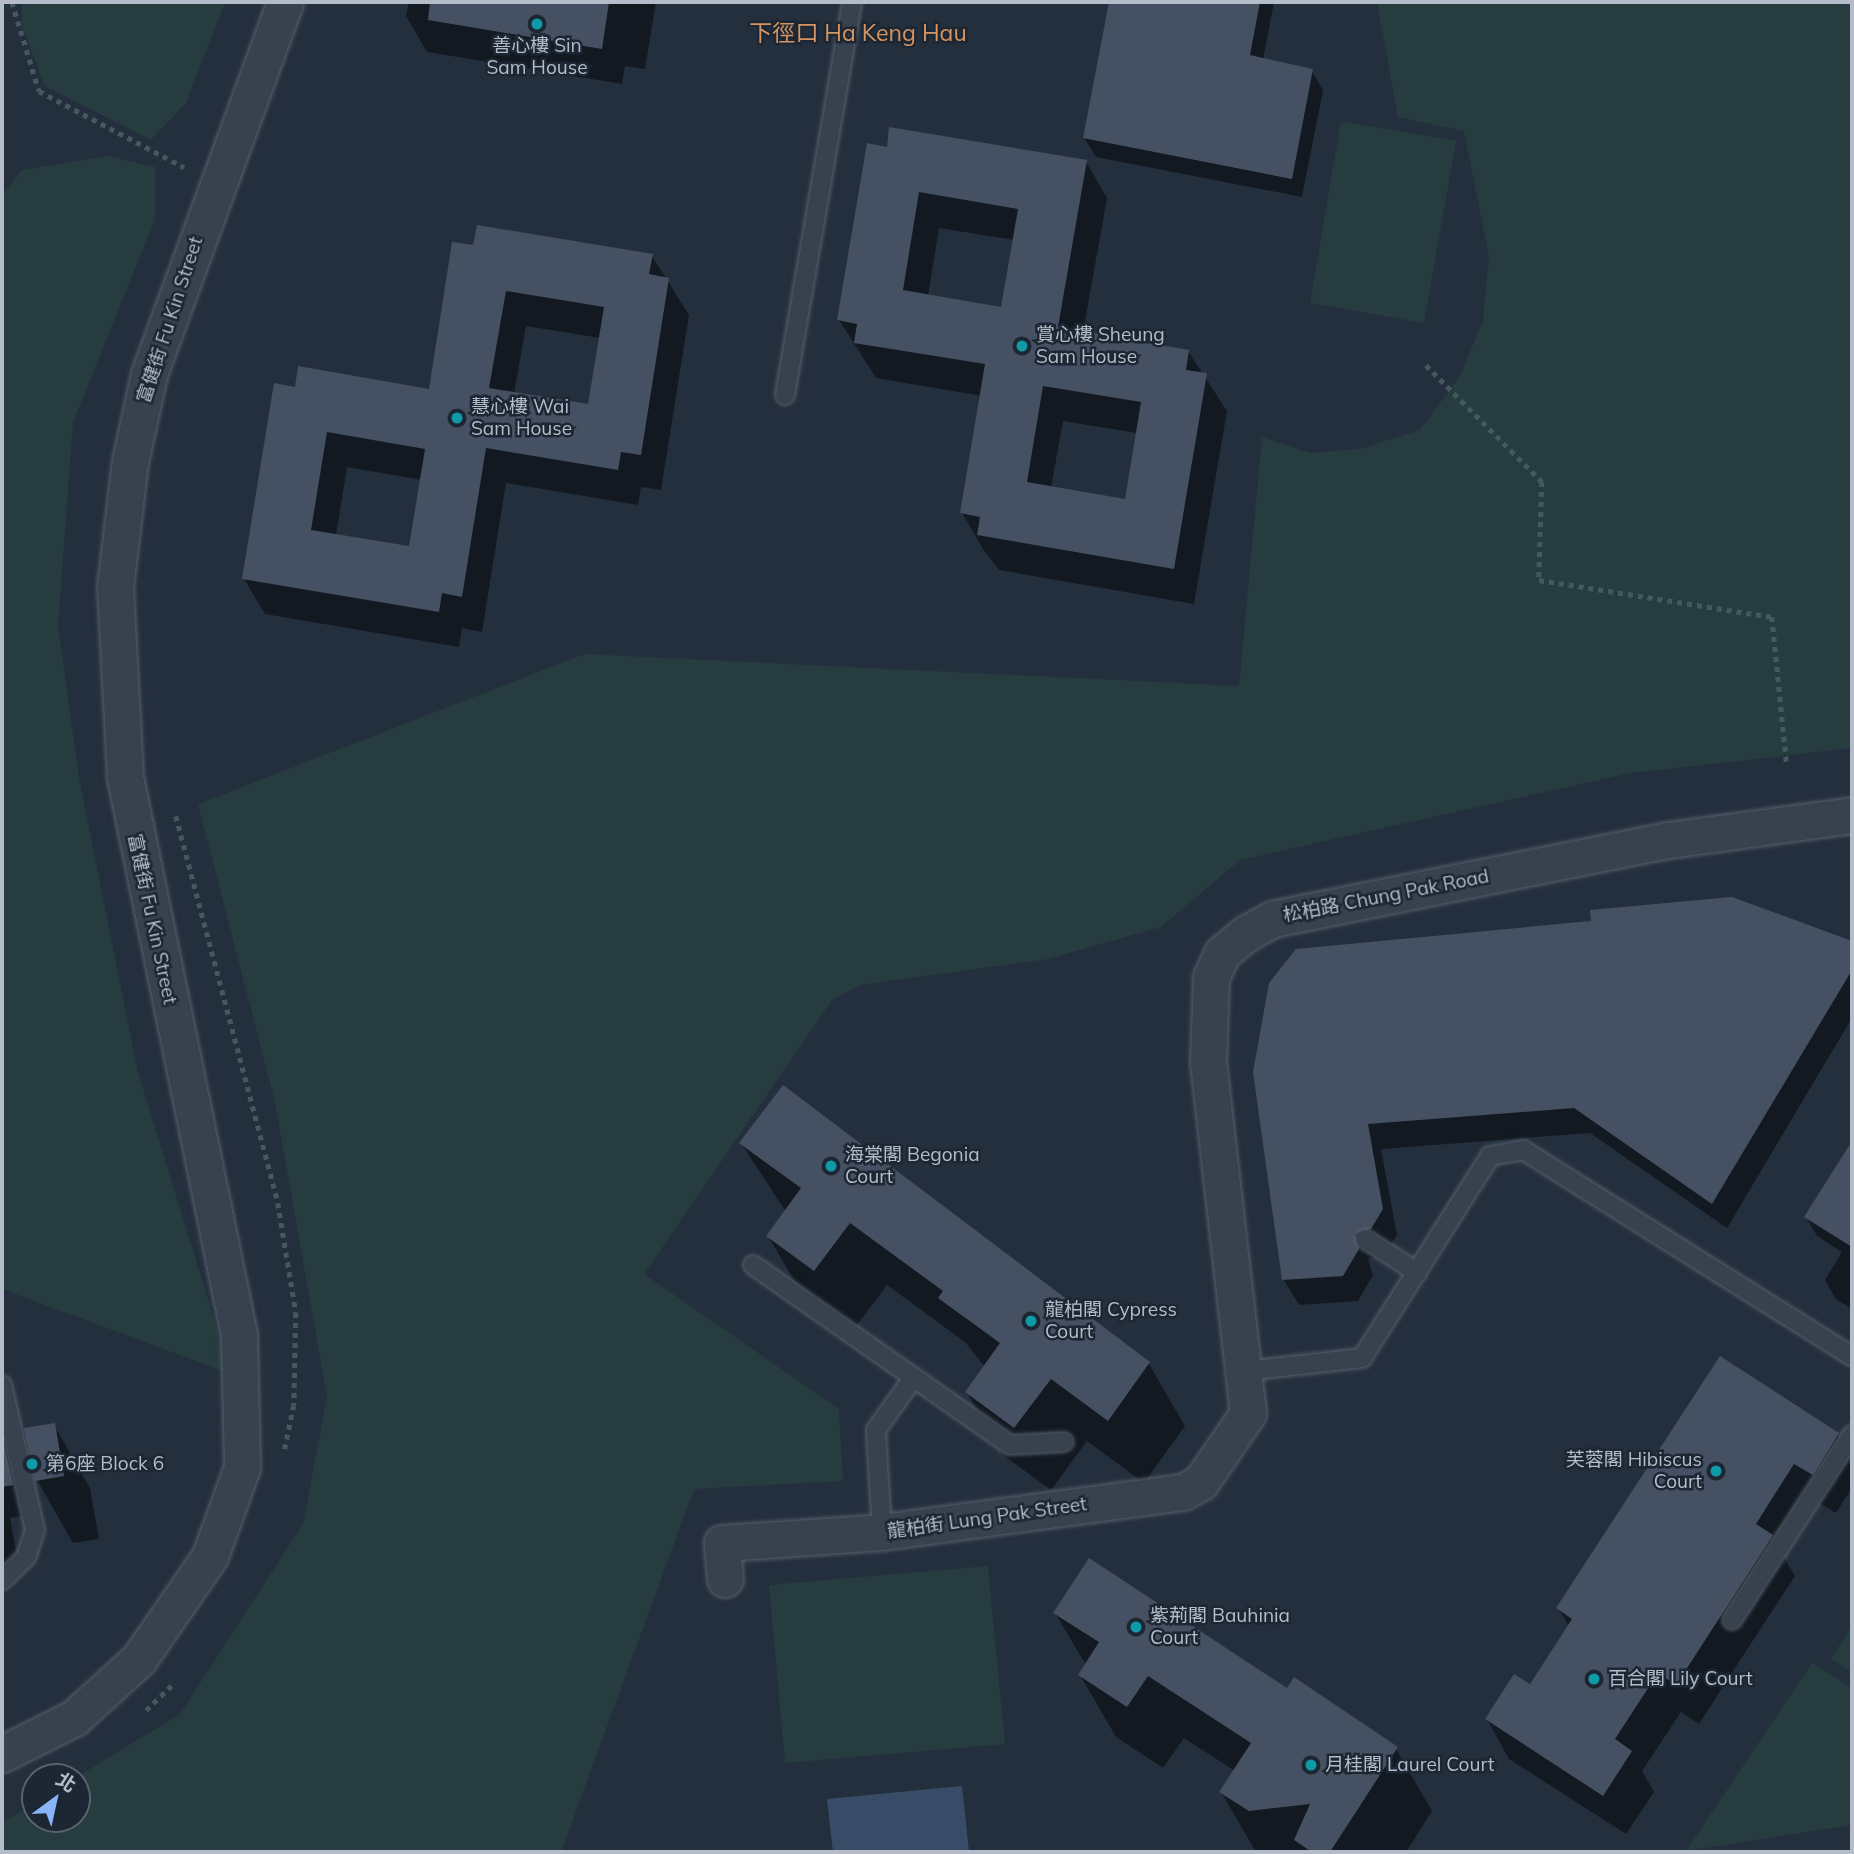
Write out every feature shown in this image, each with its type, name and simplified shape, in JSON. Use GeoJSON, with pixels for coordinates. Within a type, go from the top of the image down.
{"type":"FeatureCollection","features":[{"type":"Feature","properties":{"kind":"street","name":"富健街 Fu Kin Street"},"geometry":{"type":"LineString","coordinates":[[2,1754],[74,1718],[139,1659],[210,1556],[242,1467],[239,1335],[125,777],[115,587],[130,462],[149,374],[285,2]]}},
{"type":"Feature","properties":{"kind":"street","name":"松柏路 Chung Pak Road"},"geometry":{"type":"LineString","coordinates":[[1248,1413],[1246,1371],[1208,1062],[1211,977],[1222,953],[1272,919],[1668,840],[1852,815]]}},
{"type":"Feature","properties":{"kind":"street","name":"龍柏街 Lung Pak Street"},"geometry":{"type":"LineString","coordinates":[[725,1579],[722,1543],[882,1532],[1183,1492],[1201,1482],[1248,1413]]}},
{"type":"Feature","properties":{"kind":"lane"},"geometry":{"type":"LineString","coordinates":[[785,395],[852,2]]}},
{"type":"Feature","properties":{"kind":"lane"},"geometry":{"type":"LineString","coordinates":[[1246,1371],[1362,1357],[1490,1156],[1523,1150],[1852,1356]]}},
{"type":"Feature","properties":{"kind":"lane"},"geometry":{"type":"LineString","coordinates":[[1365,1239],[1417,1272]]}},
{"type":"Feature","properties":{"kind":"lane"},"geometry":{"type":"LineString","coordinates":[[753,1265],[1010,1446],[1064,1442]]}},
{"type":"Feature","properties":{"kind":"lane"},"geometry":{"type":"LineString","coordinates":[[882,1532],[876,1430],[914,1377]]}},
{"type":"Feature","properties":{"kind":"lane"},"geometry":{"type":"LineString","coordinates":[[2,1385],[35,1530],[26,1557],[2,1580]]}},
{"type":"Feature","properties":{"kind":"lane"},"geometry":{"type":"LineString","coordinates":[[1732,1620],[1852,1435]]}},
{"type":"Feature","properties":{"kind":"path"},"geometry":{"type":"LineString","coordinates":[[12,2],[39,91],[185,168]]}},
{"type":"Feature","properties":{"kind":"path"},"geometry":{"type":"LineString","coordinates":[[1426,365],[1542,482],[1539,580],[1772,617],[1787,766]]}},
{"type":"Feature","properties":{"kind":"path"},"geometry":{"type":"LineString","coordinates":[[175,812],[278,1203],[296,1313],[294,1405],[281,1467]]}},
{"type":"Feature","properties":{"kind":"path"},"geometry":{"type":"LineString","coordinates":[[134,1719],[166,1696],[179,1675]]}},
{"type":"Feature","properties":{"kind":"green space"},"geometry":{"type":"Polygon","coordinates":[[[22,2],[225,2],[186,103],[151,140],[45,86],[22,26],[22,2]]]}},
{"type":"Feature","properties":{"kind":"green space"},"geometry":{"type":"Polygon","coordinates":[[[1377,2],[1852,2],[1852,748],[1631,773],[1240,860],[1161,927],[1048,959],[860,985],[832,1000],[644,1274],[839,1409],[843,1481],[694,1489],[561,1852],[2,1852],[2,1823],[21,1811],[21,1833],[91,1833],[91,1768],[180,1714],[303,1524],[327,1397],[275,1102],[198,804],[585,654],[1239,686],[1262,437],[1310,453],[1360,449],[1420,430],[1460,376],[1483,321],[1489,256],[1464,131],[1398,117],[1377,2]]]}},
{"type":"Feature","properties":{"kind":"green space"},"geometry":{"type":"Polygon","coordinates":[[[1341,121],[1456,141],[1424,323],[1310,303],[1341,121]]]}},
{"type":"Feature","properties":{"kind":"green space"},"geometry":{"type":"Polygon","coordinates":[[[108,156],[155,167],[155,220],[73,422],[58,626],[79,777],[138,1072],[231,1374],[2,1289],[2,196],[22,170],[108,156]]]}},
{"type":"Feature","properties":{"kind":"green space"},"geometry":{"type":"Polygon","coordinates":[[[988,1566],[1005,1744],[785,1763],[769,1585],[988,1566]]]}},
{"type":"Feature","properties":{"kind":"green space"},"geometry":{"type":"Polygon","coordinates":[[[1852,1625],[1852,1672],[1831,1659],[1852,1625]]]}},
{"type":"Feature","properties":{"kind":"green space"},"geometry":{"type":"Polygon","coordinates":[[[1812,1663],[1852,1688],[1852,1825],[1686,1851],[1812,1663]]]}},
{"type":"Feature","properties":{"kind":"water"},"geometry":{"type":"Polygon","coordinates":[[[962,1786],[969,1852],[833,1852],[827,1799],[962,1786]]]}},
{"type":"Feature","properties":{"kind":"building","name":"善心樓 Sin Sam House"},"geometry":{"type":"Polygon","coordinates":[[[430,2],[609,2],[602,49],[428,20],[430,2]]]}},
{"type":"Feature","properties":{"kind":"building"},"geometry":{"type":"Polygon","coordinates":[[[1109,2],[1260,2],[1250,55],[1313,69],[1292,179],[1083,138],[1109,2]]]}},
{"type":"Feature","properties":{"kind":"building","name":"賞心樓 Sheung Sam House"},"geometry":{"type":"Polygon","coordinates":[[[889,127],[1087,160],[1058,327],[1189,350],[1186,370],[1207,373],[1174,569],[977,535],[980,517],[960,513],[985,364],[854,343],[857,324],[837,320],[867,143],[887,147],[889,127]],[[919,192],[903,290],[1001,307],[1018,209],[919,192]],[[1043,386],[1027,482],[1125,499],[1141,402],[1043,386]]]}},
{"type":"Feature","properties":{"kind":"building","name":"慧心樓 Wai Sam House"},"geometry":{"type":"Polygon","coordinates":[[[477,225],[653,254],[649,274],[669,278],[641,455],[621,452],[618,470],[486,448],[462,597],[442,593],[439,612],[242,579],[274,383],[295,387],[298,366],[429,389],[452,242],[473,245],[477,225]],[[506,291],[489,388],[588,404],[604,307],[506,291]],[[327,432],[311,530],[409,546],[425,449],[327,432]]]}},
{"type":"Feature","properties":{"kind":"building"},"geometry":{"type":"Polygon","coordinates":[[[1732,897],[1852,941],[1852,970],[1712,1204],[1574,1108],[1368,1124],[1383,1209],[1371,1229],[1355,1234],[1359,1249],[1343,1276],[1282,1280],[1253,1072],[1269,983],[1296,949],[1591,921],[1590,910],[1732,897]]]}},
{"type":"Feature","properties":{"kind":"building"},"geometry":{"type":"Polygon","coordinates":[[[783,1085],[1150,1362],[1108,1421],[1051,1379],[1014,1428],[965,1392],[1000,1343],[938,1298],[943,1291],[850,1223],[814,1271],[766,1236],[801,1188],[739,1143],[783,1085]]]}},
{"type":"Feature","properties":{"kind":"building"},"geometry":{"type":"Polygon","coordinates":[[[1852,1141],[1852,1247],[1804,1217],[1852,1141]]]}},
{"type":"Feature","properties":{"kind":"building"},"geometry":{"type":"Polygon","coordinates":[[[1720,1356],[1839,1433],[1813,1475],[1794,1464],[1756,1524],[1773,1535],[1676,1685],[1658,1673],[1615,1739],[1632,1751],[1603,1796],[1485,1719],[1514,1674],[1530,1684],[1572,1619],[1556,1608],[1720,1356]]]}},
{"type":"Feature","properties":{"kind":"building"},"geometry":{"type":"Polygon","coordinates":[[[55,1423],[64,1476],[35,1481],[24,1428],[55,1423]]]}},
{"type":"Feature","properties":{"kind":"building"},"geometry":{"type":"Polygon","coordinates":[[[2,1435],[13,1485],[2,1487],[2,1435]]]}},
{"type":"Feature","properties":{"kind":"building"},"geometry":{"type":"Polygon","coordinates":[[[1089,1558],[1287,1688],[1294,1677],[1398,1747],[1330,1852],[1312,1852],[1294,1840],[1310,1804],[1249,1811],[1219,1792],[1251,1743],[1148,1676],[1127,1707],[1078,1675],[1099,1642],[1053,1613],[1089,1558]]]}},
{"type":"Feature","properties":{"kind":"place","name":"善心樓 Sin Sam House"},"geometry":{"type":"Point","coordinates":[537,24]}},
{"type":"Feature","properties":{"kind":"place","name":"賞心樓 Sheung Sam House"},"geometry":{"type":"Point","coordinates":[1022,346]}},
{"type":"Feature","properties":{"kind":"place","name":"慧心樓 Wai Sam House"},"geometry":{"type":"Point","coordinates":[457,418]}},
{"type":"Feature","properties":{"kind":"place","name":"海棠閣 Begonia Court"},"geometry":{"type":"Point","coordinates":[831,1166]}},
{"type":"Feature","properties":{"kind":"place","name":"龍柏閣 Cypress Court"},"geometry":{"type":"Point","coordinates":[1031,1321]}},
{"type":"Feature","properties":{"kind":"place","name":"第6座 Block 6"},"geometry":{"type":"Point","coordinates":[32,1464]}},
{"type":"Feature","properties":{"kind":"place","name":"芙蓉閣 Hibiscus Court"},"geometry":{"type":"Point","coordinates":[1716,1471]}},
{"type":"Feature","properties":{"kind":"place","name":"紫荊閣 Bauhinia Court"},"geometry":{"type":"Point","coordinates":[1136,1627]}},
{"type":"Feature","properties":{"kind":"place","name":"百合閣 Lily Court"},"geometry":{"type":"Point","coordinates":[1594,1679]}},
{"type":"Feature","properties":{"kind":"place","name":"月桂閣 Laurel Court"},"geometry":{"type":"Point","coordinates":[1311,1765]}},
{"type":"Feature","properties":{"kind":"district","name":"下徑口 Ha Keng Hau"},"geometry":{"type":"Point","coordinates":[858,33]}}]}
